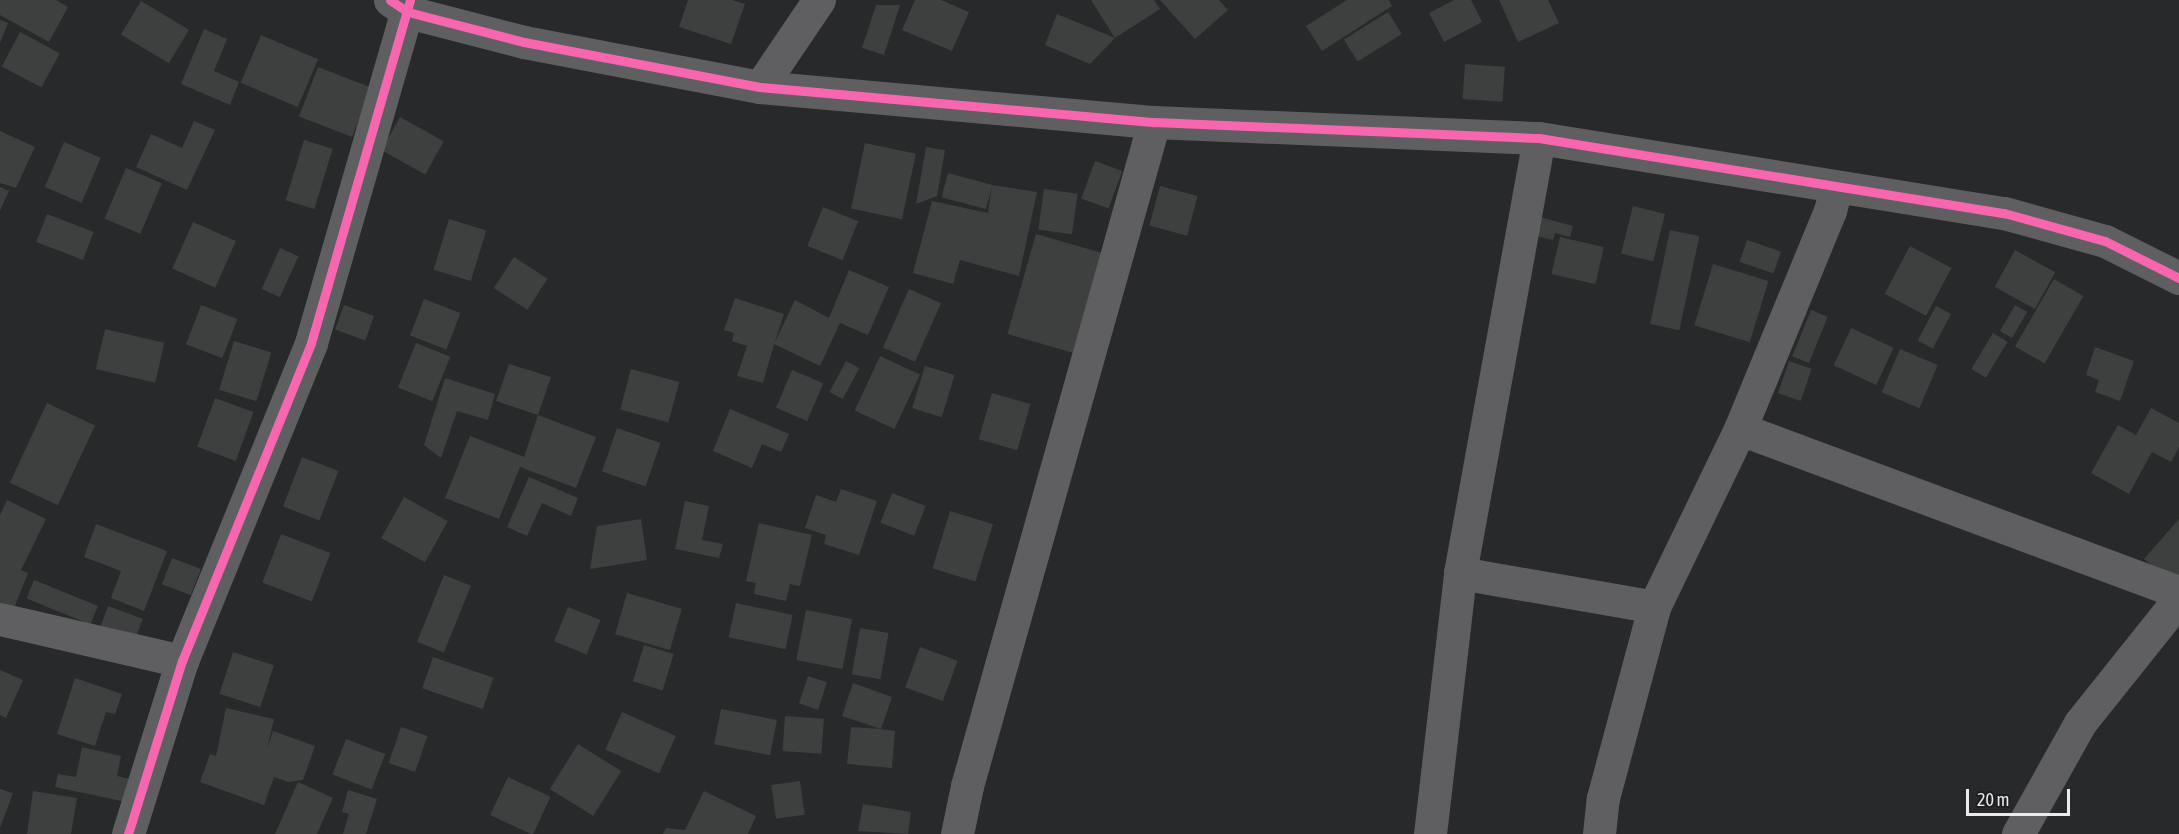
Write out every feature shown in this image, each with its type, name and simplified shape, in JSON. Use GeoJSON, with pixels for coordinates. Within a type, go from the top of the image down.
{"type":"FeatureCollection","features":[{"type":"Feature","properties":{"kind":"street"},"geometry":{"type":"LineString","coordinates":[[760,87],[819,0]]}},
{"type":"Feature","properties":{"kind":"street"},"geometry":{"type":"LineString","coordinates":[[128,834],[182,661],[311,343],[402,4],[524,42],[760,87],[1155,122],[1539,138],[2004,213],[2105,242],[2179,278]]}},
{"type":"Feature","properties":{"kind":"street"},"geometry":{"type":"LineString","coordinates":[[957,834],[967,786],[1155,122]]}},
{"type":"Feature","properties":{"kind":"street"},"geometry":{"type":"LineString","coordinates":[[1430,834],[1460,573],[1539,138]]}},
{"type":"Feature","properties":{"kind":"street"},"geometry":{"type":"LineString","coordinates":[[1599,834],[1603,798],[1654,607],[1740,429],[1830,211],[1836,187]]}},
{"type":"Feature","properties":{"kind":"street"},"geometry":{"type":"LineString","coordinates":[[1740,429],[2179,592]]}},
{"type":"Feature","properties":{"kind":"street"},"geometry":{"type":"LineString","coordinates":[[1460,573],[1654,607]]}},
{"type":"Feature","properties":{"kind":"street"},"geometry":{"type":"LineString","coordinates":[[2018,834],[2080,723],[2179,599]]}},
{"type":"Feature","properties":{"kind":"street"},"geometry":{"type":"LineString","coordinates":[[0,619],[182,661]]}},
{"type":"Feature","properties":{"kind":"building"},"geometry":{"type":"Polygon","coordinates":[[[0,0],[56,0],[68,7],[49,42],[0,15],[0,0]]]}},
{"type":"Feature","properties":{"kind":"building"},"geometry":{"type":"Polygon","coordinates":[[[688,0],[732,0],[745,4],[731,44],[679,27],[688,0]]]}},
{"type":"Feature","properties":{"kind":"building"},"geometry":{"type":"Polygon","coordinates":[[[915,0],[941,0],[969,12],[952,51],[902,30],[915,0]]]}},
{"type":"Feature","properties":{"kind":"building"},"geometry":{"type":"Polygon","coordinates":[[[1091,0],[1154,0],[1160,9],[1115,38],[1091,0]]]}},
{"type":"Feature","properties":{"kind":"building"},"geometry":{"type":"Polygon","coordinates":[[[1160,0],[1219,0],[1228,10],[1195,39],[1160,0]]]}},
{"type":"Feature","properties":{"kind":"building"},"geometry":{"type":"Polygon","coordinates":[[[1347,0],[1389,0],[1392,6],[1322,51],[1306,26],[1347,0]]]}},
{"type":"Feature","properties":{"kind":"building"},"geometry":{"type":"Polygon","coordinates":[[[1454,0],[1471,0],[1482,22],[1444,42],[1429,13],[1454,0]]]}},
{"type":"Feature","properties":{"kind":"building"},"geometry":{"type":"Polygon","coordinates":[[[1499,0],[1548,0],[1559,23],[1518,42],[1499,0]]]}},
{"type":"Feature","properties":{"kind":"building"},"geometry":{"type":"Polygon","coordinates":[[[141,1],[189,30],[169,63],[121,34],[141,1]]]}},
{"type":"Feature","properties":{"kind":"building"},"geometry":{"type":"Polygon","coordinates":[[[876,5],[900,5],[884,55],[862,48],[876,5]]]}},
{"type":"Feature","properties":{"kind":"building"},"geometry":{"type":"Polygon","coordinates":[[[1388,12],[1402,34],[1358,62],[1344,40],[1388,12]]]}},
{"type":"Feature","properties":{"kind":"building"},"geometry":{"type":"Polygon","coordinates":[[[1057,14],[1115,38],[1090,64],[1045,45],[1057,14]]]}},
{"type":"Feature","properties":{"kind":"building"},"geometry":{"type":"Polygon","coordinates":[[[0,20],[8,23],[0,43],[0,20]]]}},
{"type":"Feature","properties":{"kind":"building"},"geometry":{"type":"Polygon","coordinates":[[[204,29],[227,39],[214,71],[239,82],[230,105],[181,84],[204,29]]]}},
{"type":"Feature","properties":{"kind":"building"},"geometry":{"type":"Polygon","coordinates":[[[20,32],[60,53],[41,88],[2,66],[20,32]]]}},
{"type":"Feature","properties":{"kind":"building"},"geometry":{"type":"Polygon","coordinates":[[[261,35],[318,59],[298,107],[241,83],[261,35]]]}},
{"type":"Feature","properties":{"kind":"building"},"geometry":{"type":"Polygon","coordinates":[[[1465,64],[1505,67],[1502,102],[1463,99],[1465,64]]]}},
{"type":"Feature","properties":{"kind":"building"},"geometry":{"type":"Polygon","coordinates":[[[318,67],[371,87],[352,137],[299,116],[318,67]]]}},
{"type":"Feature","properties":{"kind":"building"},"geometry":{"type":"Polygon","coordinates":[[[400,117],[444,141],[425,174],[382,150],[400,117]]]}},
{"type":"Feature","properties":{"kind":"building"},"geometry":{"type":"Polygon","coordinates":[[[194,121],[215,130],[187,190],[136,167],[151,134],[182,148],[194,121]]]}},
{"type":"Feature","properties":{"kind":"building"},"geometry":{"type":"Polygon","coordinates":[[[0,131],[35,147],[16,188],[0,183],[0,131]]]}},
{"type":"Feature","properties":{"kind":"building"},"geometry":{"type":"Polygon","coordinates":[[[304,140],[333,149],[314,209],[286,200],[304,140]]]}},
{"type":"Feature","properties":{"kind":"building"},"geometry":{"type":"Polygon","coordinates":[[[64,142],[101,158],[82,203],[45,187],[64,142]]]}},
{"type":"Feature","properties":{"kind":"building"},"geometry":{"type":"Polygon","coordinates":[[[865,143],[916,154],[902,219],[851,209],[865,143]]]}},
{"type":"Feature","properties":{"kind":"building"},"geometry":{"type":"Polygon","coordinates":[[[926,147],[945,150],[937,196],[916,204],[926,147]]]}},
{"type":"Feature","properties":{"kind":"building"},"geometry":{"type":"Polygon","coordinates":[[[1095,161],[1122,171],[1109,209],[1081,199],[1095,161]]]}},
{"type":"Feature","properties":{"kind":"building"},"geometry":{"type":"Polygon","coordinates":[[[126,168],[162,183],[140,234],[105,219],[126,168]]]}},
{"type":"Feature","properties":{"kind":"building"},"geometry":{"type":"Polygon","coordinates":[[[948,173],[992,185],[986,209],[942,197],[948,173]]]}},
{"type":"Feature","properties":{"kind":"building"},"geometry":{"type":"Polygon","coordinates":[[[992,185],[1037,192],[1019,276],[960,260],[953,284],[913,273],[932,201],[988,213],[992,185]]]}},
{"type":"Feature","properties":{"kind":"building"},"geometry":{"type":"Polygon","coordinates":[[[1160,186],[1198,196],[1187,236],[1149,226],[1160,186]]]}},
{"type":"Feature","properties":{"kind":"building"},"geometry":{"type":"Polygon","coordinates":[[[0,187],[9,191],[0,211],[0,187]]]}},
{"type":"Feature","properties":{"kind":"building"},"geometry":{"type":"Polygon","coordinates":[[[1044,189],[1078,194],[1072,234],[1038,230],[1044,189]]]}},
{"type":"Feature","properties":{"kind":"building"},"geometry":{"type":"Polygon","coordinates":[[[1633,206],[1665,214],[1653,262],[1621,254],[1633,206]]]}},
{"type":"Feature","properties":{"kind":"building"},"geometry":{"type":"Polygon","coordinates":[[[823,207],[858,221],[842,260],[807,246],[823,207]]]}},
{"type":"Feature","properties":{"kind":"building"},"geometry":{"type":"Polygon","coordinates":[[[47,214],[94,232],[83,260],[36,242],[47,214]]]}},
{"type":"Feature","properties":{"kind":"building"},"geometry":{"type":"Polygon","coordinates":[[[1540,217],[1573,226],[1570,237],[1555,233],[1553,240],[1535,236],[1540,217]]]}},
{"type":"Feature","properties":{"kind":"building"},"geometry":{"type":"Polygon","coordinates":[[[449,219],[486,230],[471,281],[434,270],[449,219]]]}},
{"type":"Feature","properties":{"kind":"building"},"geometry":{"type":"Polygon","coordinates":[[[193,222],[236,241],[215,288],[172,269],[193,222]]]}},
{"type":"Feature","properties":{"kind":"building"},"geometry":{"type":"Polygon","coordinates":[[[1670,230],[1699,236],[1679,330],[1650,324],[1670,230]]]}},
{"type":"Feature","properties":{"kind":"building"},"geometry":{"type":"Polygon","coordinates":[[[1036,234],[1101,253],[1073,353],[1007,334],[1036,234]]]}},
{"type":"Feature","properties":{"kind":"building"},"geometry":{"type":"Polygon","coordinates":[[[1560,237],[1604,247],[1595,284],[1551,274],[1560,237]]]}},
{"type":"Feature","properties":{"kind":"building"},"geometry":{"type":"Polygon","coordinates":[[[1747,240],[1781,252],[1774,273],[1740,262],[1747,240]]]}},
{"type":"Feature","properties":{"kind":"building"},"geometry":{"type":"Polygon","coordinates":[[[1910,246],[1951,268],[1926,316],[1885,294],[1910,246]]]}},
{"type":"Feature","properties":{"kind":"building"},"geometry":{"type":"Polygon","coordinates":[[[280,248],[298,256],[280,297],[262,289],[280,248]]]}},
{"type":"Feature","properties":{"kind":"building"},"geometry":{"type":"Polygon","coordinates":[[[2015,250],[2055,272],[2035,309],[1995,287],[2015,250]]]}},
{"type":"Feature","properties":{"kind":"building"},"geometry":{"type":"Polygon","coordinates":[[[514,257],[548,279],[527,310],[494,288],[514,257]]]}},
{"type":"Feature","properties":{"kind":"building"},"geometry":{"type":"Polygon","coordinates":[[[1713,264],[1768,281],[1750,342],[1694,325],[1713,264]]]}},
{"type":"Feature","properties":{"kind":"building"},"geometry":{"type":"Polygon","coordinates":[[[849,270],[889,287],[868,335],[840,323],[820,366],[774,344],[795,300],[829,318],[849,270]]]}},
{"type":"Feature","properties":{"kind":"building"},"geometry":{"type":"Polygon","coordinates":[[[2054,279],[2083,296],[2044,364],[2015,347],[2054,279]]]}},
{"type":"Feature","properties":{"kind":"building"},"geometry":{"type":"Polygon","coordinates":[[[909,289],[941,303],[915,362],[883,347],[909,289]]]}},
{"type":"Feature","properties":{"kind":"building"},"geometry":{"type":"Polygon","coordinates":[[[735,298],[784,314],[763,383],[737,376],[747,346],[732,341],[734,333],[724,330],[735,298]]]}},
{"type":"Feature","properties":{"kind":"building"},"geometry":{"type":"Polygon","coordinates":[[[424,299],[460,313],[446,349],[410,335],[424,299]]]}},
{"type":"Feature","properties":{"kind":"building"},"geometry":{"type":"Polygon","coordinates":[[[201,305],[237,319],[222,358],[186,344],[201,305]]]}},
{"type":"Feature","properties":{"kind":"building"},"geometry":{"type":"Polygon","coordinates":[[[344,305],[374,316],[365,340],[335,329],[344,305]]]}},
{"type":"Feature","properties":{"kind":"building"},"geometry":{"type":"Polygon","coordinates":[[[2015,305],[2027,312],[2012,338],[2000,331],[2015,305]]]}},
{"type":"Feature","properties":{"kind":"building"},"geometry":{"type":"Polygon","coordinates":[[[1936,306],[1951,314],[1933,348],[1918,340],[1936,306]]]}},
{"type":"Feature","properties":{"kind":"building"},"geometry":{"type":"Polygon","coordinates":[[[1811,310],[1828,317],[1809,363],[1792,356],[1811,310]]]}},
{"type":"Feature","properties":{"kind":"building"},"geometry":{"type":"Polygon","coordinates":[[[1851,328],[1894,348],[1876,385],[1834,365],[1851,328]]]}},
{"type":"Feature","properties":{"kind":"building"},"geometry":{"type":"Polygon","coordinates":[[[105,329],[164,343],[155,383],[96,369],[105,329]]]}},
{"type":"Feature","properties":{"kind":"building"},"geometry":{"type":"Polygon","coordinates":[[[1993,333],[2008,342],[1986,378],[1971,369],[1993,333]]]}},
{"type":"Feature","properties":{"kind":"building"},"geometry":{"type":"Polygon","coordinates":[[[234,341],[271,352],[256,401],[219,390],[234,341]]]}},
{"type":"Feature","properties":{"kind":"building"},"geometry":{"type":"Polygon","coordinates":[[[416,343],[450,357],[432,401],[398,388],[416,343]]]}},
{"type":"Feature","properties":{"kind":"building"},"geometry":{"type":"Polygon","coordinates":[[[2095,347],[2134,361],[2120,401],[2095,392],[2099,380],[2086,375],[2095,347]]]}},
{"type":"Feature","properties":{"kind":"building"},"geometry":{"type":"Polygon","coordinates":[[[1900,349],[1938,365],[1919,408],[1882,392],[1900,349]]]}},
{"type":"Feature","properties":{"kind":"building"},"geometry":{"type":"Polygon","coordinates":[[[880,356],[920,375],[895,429],[855,410],[880,356]]]}},
{"type":"Feature","properties":{"kind":"building"},"geometry":{"type":"Polygon","coordinates":[[[846,361],[859,368],[843,399],[830,392],[846,361]]]}},
{"type":"Feature","properties":{"kind":"building"},"geometry":{"type":"Polygon","coordinates":[[[1789,361],[1812,369],[1801,401],[1778,393],[1789,361]]]}},
{"type":"Feature","properties":{"kind":"building"},"geometry":{"type":"Polygon","coordinates":[[[509,364],[551,377],[538,415],[496,401],[509,364]]]}},
{"type":"Feature","properties":{"kind":"building"},"geometry":{"type":"Polygon","coordinates":[[[925,366],[955,375],[942,417],[912,408],[925,366]]]}},
{"type":"Feature","properties":{"kind":"building"},"geometry":{"type":"Polygon","coordinates":[[[631,369],[679,382],[668,423],[620,410],[631,369]]]}},
{"type":"Feature","properties":{"kind":"building"},"geometry":{"type":"Polygon","coordinates":[[[792,370],[823,383],[807,421],[776,408],[792,370]]]}},
{"type":"Feature","properties":{"kind":"building"},"geometry":{"type":"Polygon","coordinates":[[[445,378],[495,394],[488,420],[457,411],[441,458],[424,445],[445,378]]]}},
{"type":"Feature","properties":{"kind":"building"},"geometry":{"type":"Polygon","coordinates":[[[992,393],[1030,404],[1017,450],[979,439],[992,393]]]}},
{"type":"Feature","properties":{"kind":"building"},"geometry":{"type":"Polygon","coordinates":[[[215,398],[254,412],[236,461],[197,447],[215,398]]]}},
{"type":"Feature","properties":{"kind":"building"},"geometry":{"type":"Polygon","coordinates":[[[47,403],[95,425],[58,505],[10,483],[47,403]]]}},
{"type":"Feature","properties":{"kind":"building"},"geometry":{"type":"Polygon","coordinates":[[[2151,408],[2179,423],[2179,447],[2171,462],[2152,452],[2129,494],[2091,473],[2118,425],[2136,435],[2151,408]]]}},
{"type":"Feature","properties":{"kind":"building"},"geometry":{"type":"Polygon","coordinates":[[[730,409],[789,434],[781,452],[762,444],[752,468],[713,451],[730,409]]]}},
{"type":"Feature","properties":{"kind":"building"},"geometry":{"type":"Polygon","coordinates":[[[538,415],[596,437],[576,488],[520,467],[499,519],[445,498],[470,436],[524,457],[538,415]]]}},
{"type":"Feature","properties":{"kind":"building"},"geometry":{"type":"Polygon","coordinates":[[[617,428],[660,443],[646,486],[602,471],[617,428]]]}},
{"type":"Feature","properties":{"kind":"building"},"geometry":{"type":"Polygon","coordinates":[[[302,457],[338,471],[319,520],[283,506],[302,457]]]}},
{"type":"Feature","properties":{"kind":"building"},"geometry":{"type":"Polygon","coordinates":[[[529,477],[578,498],[571,516],[542,503],[527,536],[507,527],[529,477]]]}},
{"type":"Feature","properties":{"kind":"building"},"geometry":{"type":"Polygon","coordinates":[[[841,489],[877,501],[859,555],[824,544],[826,535],[805,528],[816,495],[836,502],[841,489]]]}},
{"type":"Feature","properties":{"kind":"building"},"geometry":{"type":"Polygon","coordinates":[[[892,493],[926,506],[914,536],[881,523],[892,493]]]}},
{"type":"Feature","properties":{"kind":"building"},"geometry":{"type":"Polygon","coordinates":[[[404,497],[448,521],[425,562],[381,538],[404,497]]]}},
{"type":"Feature","properties":{"kind":"building"},"geometry":{"type":"Polygon","coordinates":[[[7,500],[46,519],[21,570],[28,573],[3,636],[0,635],[0,515],[7,500]]]}},
{"type":"Feature","properties":{"kind":"building"},"geometry":{"type":"Polygon","coordinates":[[[685,501],[709,506],[702,540],[723,544],[719,558],[675,549],[685,501]]]}},
{"type":"Feature","properties":{"kind":"building"},"geometry":{"type":"Polygon","coordinates":[[[950,511],[993,524],[975,582],[932,568],[950,511]]]}},
{"type":"Feature","properties":{"kind":"building"},"geometry":{"type":"Polygon","coordinates":[[[641,519],[647,560],[590,569],[597,526],[641,519]]]}},
{"type":"Feature","properties":{"kind":"building"},"geometry":{"type":"Polygon","coordinates":[[[2179,519],[2179,585],[2177,587],[2144,559],[2179,519]]]}},
{"type":"Feature","properties":{"kind":"building"},"geometry":{"type":"Polygon","coordinates":[[[759,523],[812,535],[800,586],[790,584],[786,601],[754,594],[756,583],[746,581],[759,523]]]}},
{"type":"Feature","properties":{"kind":"building"},"geometry":{"type":"Polygon","coordinates":[[[96,524],[167,551],[144,611],[111,598],[121,571],[84,557],[96,524]]]}},
{"type":"Feature","properties":{"kind":"building"},"geometry":{"type":"Polygon","coordinates":[[[281,534],[330,553],[312,602],[262,583],[281,534]]]}},
{"type":"Feature","properties":{"kind":"building"},"geometry":{"type":"Polygon","coordinates":[[[172,558],[201,569],[191,595],[162,584],[172,558]]]}},
{"type":"Feature","properties":{"kind":"building"},"geometry":{"type":"Polygon","coordinates":[[[444,575],[471,586],[444,653],[417,642],[444,575]]]}},
{"type":"Feature","properties":{"kind":"building"},"geometry":{"type":"Polygon","coordinates":[[[34,580],[98,606],[90,624],[27,599],[34,580]]]}},
{"type":"Feature","properties":{"kind":"building"},"geometry":{"type":"Polygon","coordinates":[[[627,593],[682,609],[670,650],[615,634],[627,593]]]}},
{"type":"Feature","properties":{"kind":"building"},"geometry":{"type":"Polygon","coordinates":[[[736,603],[793,615],[785,649],[729,637],[736,603]]]}},
{"type":"Feature","properties":{"kind":"building"},"geometry":{"type":"Polygon","coordinates":[[[108,606],[143,619],[127,662],[92,649],[108,606]]]}},
{"type":"Feature","properties":{"kind":"building"},"geometry":{"type":"Polygon","coordinates":[[[568,607],[600,620],[587,654],[554,641],[568,607]]]}},
{"type":"Feature","properties":{"kind":"building"},"geometry":{"type":"Polygon","coordinates":[[[806,610],[852,619],[842,669],[796,660],[806,610]]]}},
{"type":"Feature","properties":{"kind":"building"},"geometry":{"type":"Polygon","coordinates":[[[860,628],[889,633],[880,679],[852,674],[860,628]]]}},
{"type":"Feature","properties":{"kind":"building"},"geometry":{"type":"Polygon","coordinates":[[[644,645],[674,654],[663,690],[633,681],[644,645]]]}},
{"type":"Feature","properties":{"kind":"building"},"geometry":{"type":"Polygon","coordinates":[[[920,647],[958,661],[943,701],[905,687],[920,647]]]}},
{"type":"Feature","properties":{"kind":"building"},"geometry":{"type":"Polygon","coordinates":[[[233,652],[274,665],[260,707],[219,694],[233,652]]]}},
{"type":"Feature","properties":{"kind":"building"},"geometry":{"type":"Polygon","coordinates":[[[433,657],[494,678],[483,709],[422,688],[433,657]]]}},
{"type":"Feature","properties":{"kind":"building"},"geometry":{"type":"Polygon","coordinates":[[[0,670],[23,680],[6,718],[0,715],[0,670]]]}},
{"type":"Feature","properties":{"kind":"building"},"geometry":{"type":"Polygon","coordinates":[[[808,676],[827,682],[818,710],[799,704],[808,676]]]}},
{"type":"Feature","properties":{"kind":"building"},"geometry":{"type":"Polygon","coordinates":[[[75,678],[122,694],[115,714],[106,712],[95,746],[57,734],[75,678]]]}},
{"type":"Feature","properties":{"kind":"building"},"geometry":{"type":"Polygon","coordinates":[[[853,683],[892,697],[881,729],[842,716],[853,683]]]}},
{"type":"Feature","properties":{"kind":"building"},"geometry":{"type":"Polygon","coordinates":[[[226,708],[274,719],[267,749],[273,731],[315,746],[303,780],[288,782],[274,777],[264,805],[200,782],[210,754],[216,756],[226,708]]]}},
{"type":"Feature","properties":{"kind":"building"},"geometry":{"type":"Polygon","coordinates":[[[721,709],[777,720],[770,755],[714,744],[721,709]]]}},
{"type":"Feature","properties":{"kind":"building"},"geometry":{"type":"Polygon","coordinates":[[[622,712],[676,736],[659,773],[605,749],[622,712]]]}},
{"type":"Feature","properties":{"kind":"building"},"geometry":{"type":"Polygon","coordinates":[[[785,716],[824,719],[821,754],[783,751],[785,716]]]}},
{"type":"Feature","properties":{"kind":"building"},"geometry":{"type":"Polygon","coordinates":[[[401,727],[427,736],[415,772],[389,763],[401,727]]]}},
{"type":"Feature","properties":{"kind":"building"},"geometry":{"type":"Polygon","coordinates":[[[851,727],[895,731],[892,768],[847,764],[851,727]]]}},
{"type":"Feature","properties":{"kind":"building"},"geometry":{"type":"Polygon","coordinates":[[[346,739],[385,754],[372,790],[332,774],[346,739]]]}},
{"type":"Feature","properties":{"kind":"building"},"geometry":{"type":"Polygon","coordinates":[[[578,744],[621,771],[593,816],[550,789],[578,744]]]}},
{"type":"Feature","properties":{"kind":"building"},"geometry":{"type":"Polygon","coordinates":[[[82,747],[121,756],[117,776],[131,779],[126,802],[55,787],[58,774],[76,777],[82,747]]]}},
{"type":"Feature","properties":{"kind":"building"},"geometry":{"type":"Polygon","coordinates":[[[508,777],[551,797],[533,834],[490,815],[508,777]]]}},
{"type":"Feature","properties":{"kind":"building"},"geometry":{"type":"Polygon","coordinates":[[[800,781],[805,815],[776,819],[771,785],[800,781]]]}},
{"type":"Feature","properties":{"kind":"building"},"geometry":{"type":"Polygon","coordinates":[[[298,782],[333,798],[317,834],[275,834],[298,782]]]}},
{"type":"Feature","properties":{"kind":"building"},"geometry":{"type":"Polygon","coordinates":[[[0,789],[13,793],[0,828],[0,789]]]}},
{"type":"Feature","properties":{"kind":"building"},"geometry":{"type":"Polygon","coordinates":[[[348,790],[377,799],[366,834],[343,834],[349,814],[342,812],[348,790]]]}},
{"type":"Feature","properties":{"kind":"building"},"geometry":{"type":"Polygon","coordinates":[[[33,791],[77,798],[71,834],[27,834],[33,791]]]}},
{"type":"Feature","properties":{"kind":"building"},"geometry":{"type":"Polygon","coordinates":[[[704,791],[756,816],[748,834],[663,834],[666,828],[685,830],[704,791]]]}},
{"type":"Feature","properties":{"kind":"building"},"geometry":{"type":"Polygon","coordinates":[[[863,804],[911,812],[908,834],[858,831],[863,804]]]}},
{"type":"Feature","properties":{"kind":"cycle path"},"geometry":{"type":"LineString","coordinates":[[390,0],[408,12],[524,42],[760,87],[1154,122],[1539,138],[2004,213],[2105,241],[2179,278]]}},
{"type":"Feature","properties":{"kind":"cycle path"},"geometry":{"type":"LineString","coordinates":[[128,834],[182,661],[311,343],[410,0]]}}]}
